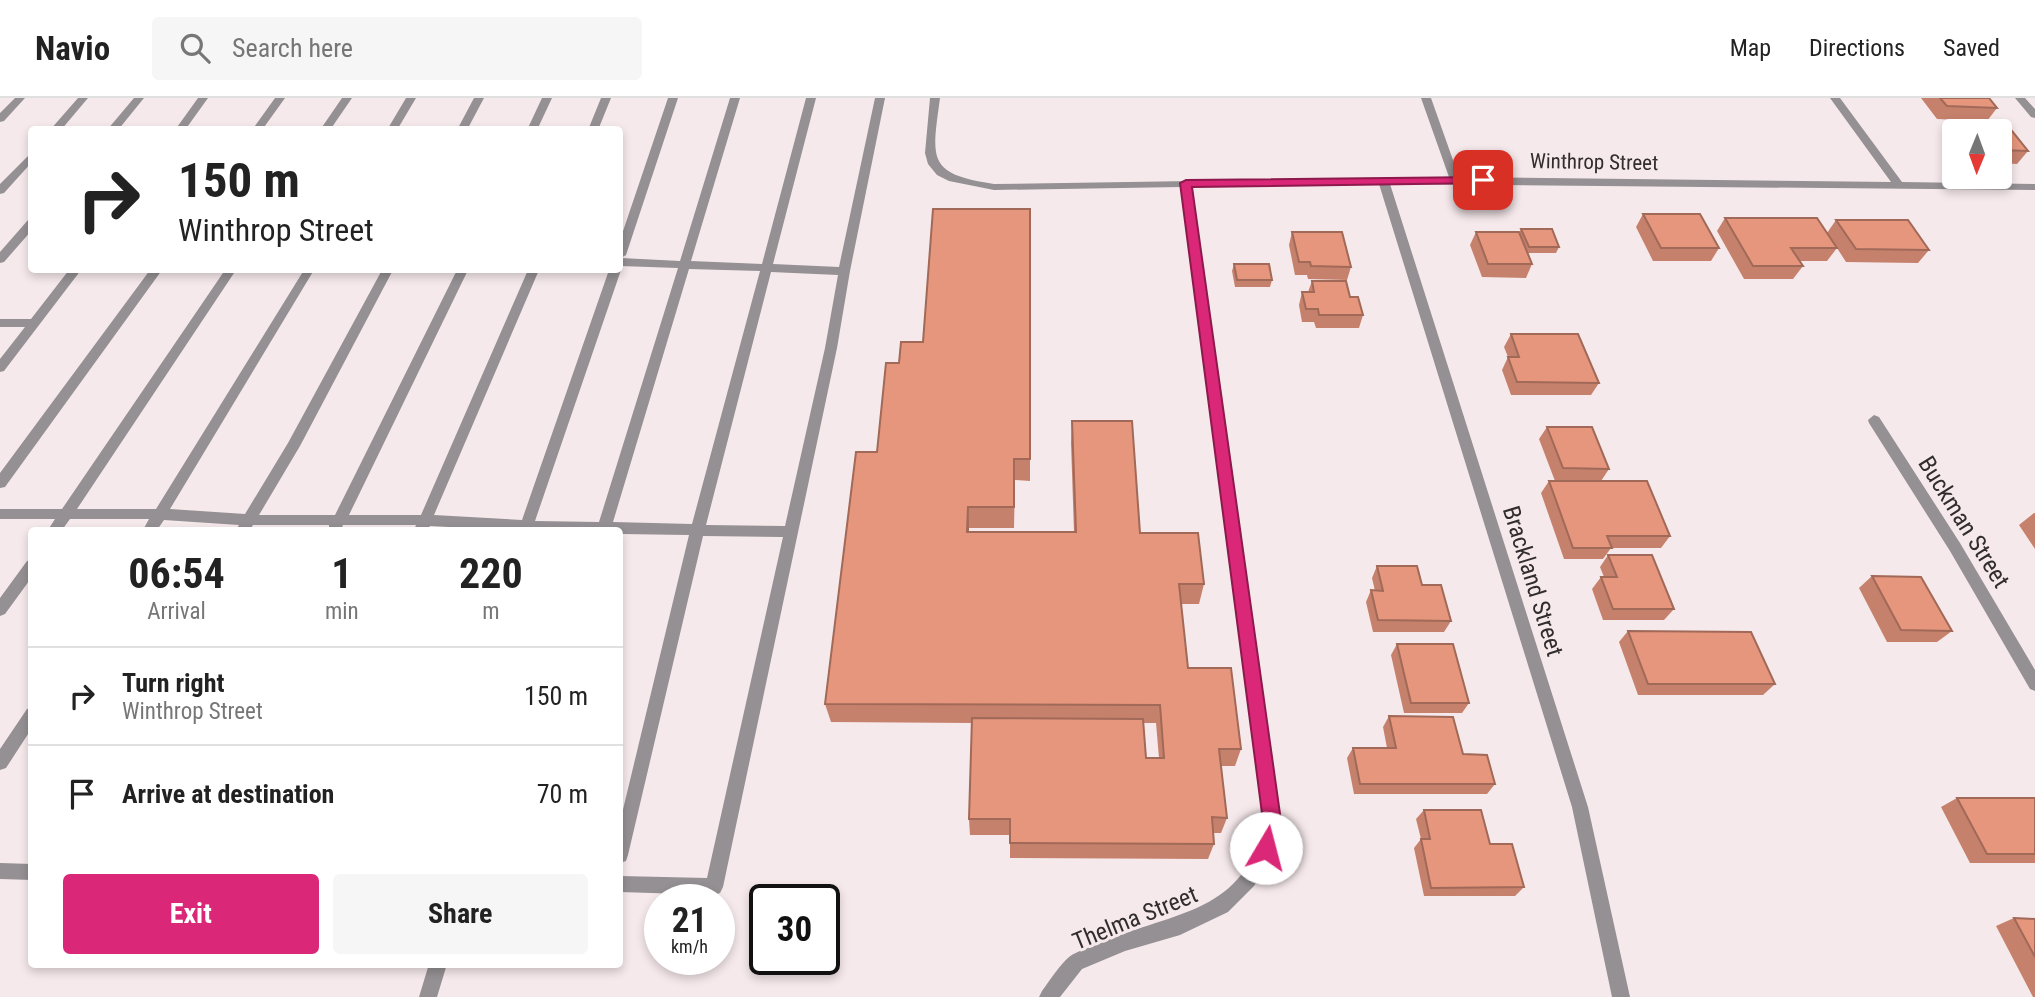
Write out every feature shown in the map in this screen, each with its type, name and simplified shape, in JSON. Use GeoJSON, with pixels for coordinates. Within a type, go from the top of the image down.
{"type":"FeatureCollection","features":[{"type":"Feature","properties":{"kind":"street"},"geometry":{"type":"LineString","coordinates":[[0,120],[20,98]]}},
{"type":"Feature","properties":{"kind":"street"},"geometry":{"type":"LineString","coordinates":[[58,126],[83,98]]}},
{"type":"Feature","properties":{"kind":"street"},"geometry":{"type":"LineString","coordinates":[[115,126],[139,98]]}},
{"type":"Feature","properties":{"kind":"street"},"geometry":{"type":"LineString","coordinates":[[183,126],[203,98]]}},
{"type":"Feature","properties":{"kind":"street"},"geometry":{"type":"LineString","coordinates":[[260,126],[280,98]]}},
{"type":"Feature","properties":{"kind":"street"},"geometry":{"type":"LineString","coordinates":[[328,126],[346,98]]}},
{"type":"Feature","properties":{"kind":"street"},"geometry":{"type":"LineString","coordinates":[[395,126],[411,98]]}},
{"type":"Feature","properties":{"kind":"street"},"geometry":{"type":"LineString","coordinates":[[464,126],[479,98]]}},
{"type":"Feature","properties":{"kind":"street"},"geometry":{"type":"LineString","coordinates":[[533,126],[547,98]]}},
{"type":"Feature","properties":{"kind":"street"},"geometry":{"type":"LineString","coordinates":[[595,126],[606,98]]}},
{"type":"Feature","properties":{"kind":"street"},"geometry":{"type":"LineString","coordinates":[[623,246],[673,98]]}},
{"type":"Feature","properties":{"kind":"street"},"geometry":{"type":"LineString","coordinates":[[605,527],[735,98]]}},
{"type":"Feature","properties":{"kind":"street"},"geometry":{"type":"LineString","coordinates":[[623,842],[697,530],[811,98]]}},
{"type":"Feature","properties":{"kind":"street"},"geometry":{"type":"LineString","coordinates":[[623,884],[714,887],[831,348],[880,98]]}},
{"type":"Feature","properties":{"kind":"street","name":"Winthrop Street"},"geometry":{"type":"LineString","coordinates":[[935,98],[928,151],[932,165],[945,177],[968,184],[993,187],[1455,180],[2035,187]]}},
{"type":"Feature","properties":{"kind":"street"},"geometry":{"type":"LineString","coordinates":[[1426,98],[1455,180]]}},
{"type":"Feature","properties":{"kind":"street"},"geometry":{"type":"LineString","coordinates":[[1835,98],[1899,185]]}},
{"type":"Feature","properties":{"kind":"street"},"geometry":{"type":"LineString","coordinates":[[2020,98],[2035,115]]}},
{"type":"Feature","properties":{"kind":"street"},"geometry":{"type":"LineString","coordinates":[[0,191],[28,160]]}},
{"type":"Feature","properties":{"kind":"street","name":"Thelma Street"},"geometry":{"type":"LineString","coordinates":[[1048,997],[1076,963],[1124,942],[1181,926],[1222,906],[1248,880],[1266,848],[1272,821],[1186,183]]}},
{"type":"Feature","properties":{"kind":"street","name":"Brackland Street"},"geometry":{"type":"LineString","coordinates":[[1384,183],[1580,807],[1621,997]]}},
{"type":"Feature","properties":{"kind":"street"},"geometry":{"type":"LineString","coordinates":[[0,259],[28,227]]}},
{"type":"Feature","properties":{"kind":"street"},"geometry":{"type":"LineString","coordinates":[[623,262],[844,271]]}},
{"type":"Feature","properties":{"kind":"street"},"geometry":{"type":"LineString","coordinates":[[0,368],[73,273]]}},
{"type":"Feature","properties":{"kind":"street"},"geometry":{"type":"LineString","coordinates":[[0,484],[154,273]]}},
{"type":"Feature","properties":{"kind":"street"},"geometry":{"type":"LineString","coordinates":[[57,527],[229,273]]}},
{"type":"Feature","properties":{"kind":"street"},"geometry":{"type":"LineString","coordinates":[[152,527],[307,273]]}},
{"type":"Feature","properties":{"kind":"street"},"geometry":{"type":"LineString","coordinates":[[246,525],[293,446],[386,273]]}},
{"type":"Feature","properties":{"kind":"street"},"geometry":{"type":"LineString","coordinates":[[336,526],[462,273]]}},
{"type":"Feature","properties":{"kind":"street"},"geometry":{"type":"LineString","coordinates":[[424,525],[533,273]]}},
{"type":"Feature","properties":{"kind":"street"},"geometry":{"type":"LineString","coordinates":[[525,527],[614,273]]}},
{"type":"Feature","properties":{"kind":"street"},"geometry":{"type":"LineString","coordinates":[[0,323],[35,323]]}},
{"type":"Feature","properties":{"kind":"street","name":"Buckman Street"},"geometry":{"type":"LineString","coordinates":[[1874,420],[1955,547],[2035,684]]}},
{"type":"Feature","properties":{"kind":"street"},"geometry":{"type":"LineString","coordinates":[[0,514],[160,514],[246,525],[491,527]]}},
{"type":"Feature","properties":{"kind":"street"},"geometry":{"type":"LineString","coordinates":[[623,529],[791,532]]}},
{"type":"Feature","properties":{"kind":"street"},"geometry":{"type":"LineString","coordinates":[[0,610],[28,571]]}},
{"type":"Feature","properties":{"kind":"street"},"geometry":{"type":"LineString","coordinates":[[0,763],[28,720]]}},
{"type":"Feature","properties":{"kind":"street"},"geometry":{"type":"LineString","coordinates":[[0,871],[28,872]]}},
{"type":"Feature","properties":{"kind":"street"},"geometry":{"type":"LineString","coordinates":[[428,997],[437,968]]}},
{"type":"Feature","properties":{"kind":"building"},"geometry":{"type":"Polygon","coordinates":[[[1940,98],[1989,98],[1997,108],[1947,106],[1940,98]]]}},
{"type":"Feature","properties":{"kind":"building"},"geometry":{"type":"Polygon","coordinates":[[[2012,131],[2028,151],[2012,150],[2012,131]]]}},
{"type":"Feature","properties":{"kind":"building"},"geometry":{"type":"Polygon","coordinates":[[[933,209],[1030,209],[1030,459],[1014,459],[1014,507],[968,507],[967,532],[1076,532],[1072,421],[1132,421],[1140,533],[1198,533],[1204,584],[1179,584],[1188,668],[1231,668],[1241,749],[1219,749],[1227,818],[1212,817],[1214,844],[1010,843],[1010,819],[969,819],[972,718],[1143,719],[1146,758],[1164,758],[1160,705],[825,704],[856,452],[877,452],[886,363],[899,363],[901,342],[923,342],[933,209]]]}},
{"type":"Feature","properties":{"kind":"building"},"geometry":{"type":"Polygon","coordinates":[[[1643,214],[1700,214],[1719,248],[1661,248],[1643,214]]]}},
{"type":"Feature","properties":{"kind":"building"},"geometry":{"type":"Polygon","coordinates":[[[1725,218],[1817,218],[1837,248],[1791,248],[1803,266],[1753,266],[1725,218]]]}},
{"type":"Feature","properties":{"kind":"building"},"geometry":{"type":"Polygon","coordinates":[[[1836,220],[1908,220],[1929,250],[1856,249],[1836,220]]]}},
{"type":"Feature","properties":{"kind":"building"},"geometry":{"type":"Polygon","coordinates":[[[1521,229],[1552,229],[1559,247],[1529,247],[1521,229]]]}},
{"type":"Feature","properties":{"kind":"building"},"geometry":{"type":"Polygon","coordinates":[[[1292,232],[1342,232],[1351,267],[1311,266],[1310,262],[1299,262],[1292,232]]]}},
{"type":"Feature","properties":{"kind":"building"},"geometry":{"type":"Polygon","coordinates":[[[1476,232],[1519,232],[1532,264],[1488,264],[1476,232]]]}},
{"type":"Feature","properties":{"kind":"building"},"geometry":{"type":"Polygon","coordinates":[[[1234,264],[1269,264],[1272,280],[1237,280],[1234,264]]]}},
{"type":"Feature","properties":{"kind":"building"},"geometry":{"type":"Polygon","coordinates":[[[1312,281],[1346,281],[1350,297],[1358,297],[1363,315],[1319,315],[1318,309],[1306,309],[1302,292],[1314,292],[1312,281]]]}},
{"type":"Feature","properties":{"kind":"building"},"geometry":{"type":"Polygon","coordinates":[[[1511,334],[1578,334],[1599,383],[1517,382],[1508,357],[1519,357],[1511,334]]]}},
{"type":"Feature","properties":{"kind":"building"},"geometry":{"type":"Polygon","coordinates":[[[1547,427],[1592,427],[1609,469],[1563,468],[1547,427]]]}},
{"type":"Feature","properties":{"kind":"building"},"geometry":{"type":"Polygon","coordinates":[[[1549,481],[1647,481],[1670,536],[1607,536],[1612,548],[1573,548],[1549,481]]]}},
{"type":"Feature","properties":{"kind":"building"},"geometry":{"type":"Polygon","coordinates":[[[1608,555],[1652,555],[1674,609],[1613,609],[1601,577],[1617,577],[1608,555]]]}},
{"type":"Feature","properties":{"kind":"building"},"geometry":{"type":"Polygon","coordinates":[[[1377,566],[1417,566],[1422,585],[1441,585],[1451,621],[1378,620],[1371,590],[1383,591],[1377,566]]]}},
{"type":"Feature","properties":{"kind":"building"},"geometry":{"type":"Polygon","coordinates":[[[1872,576],[1921,577],[1952,631],[1901,630],[1872,576]]]}},
{"type":"Feature","properties":{"kind":"building"},"geometry":{"type":"Polygon","coordinates":[[[1628,631],[1751,632],[1775,684],[1648,684],[1628,631]]]}},
{"type":"Feature","properties":{"kind":"building"},"geometry":{"type":"Polygon","coordinates":[[[1397,644],[1453,644],[1469,703],[1411,703],[1397,644]]]}},
{"type":"Feature","properties":{"kind":"building"},"geometry":{"type":"Polygon","coordinates":[[[1389,716],[1453,717],[1463,754],[1487,755],[1495,784],[1360,784],[1353,748],[1396,748],[1389,716]]]}},
{"type":"Feature","properties":{"kind":"building"},"geometry":{"type":"Polygon","coordinates":[[[1957,798],[2035,798],[2035,854],[1987,854],[1957,798]]]}},
{"type":"Feature","properties":{"kind":"building"},"geometry":{"type":"Polygon","coordinates":[[[1424,810],[1481,810],[1490,844],[1512,844],[1524,887],[1431,888],[1421,839],[1430,839],[1424,810]]]}},
{"type":"Feature","properties":{"kind":"building"},"geometry":{"type":"Polygon","coordinates":[[[2014,918],[2035,919],[2035,957],[2014,918]]]}},
{"type":"Feature","properties":{"kind":"route"},"geometry":{"type":"LineString","coordinates":[[1266,848],[1272,821],[1186,183],[1483,180]]}}]}
